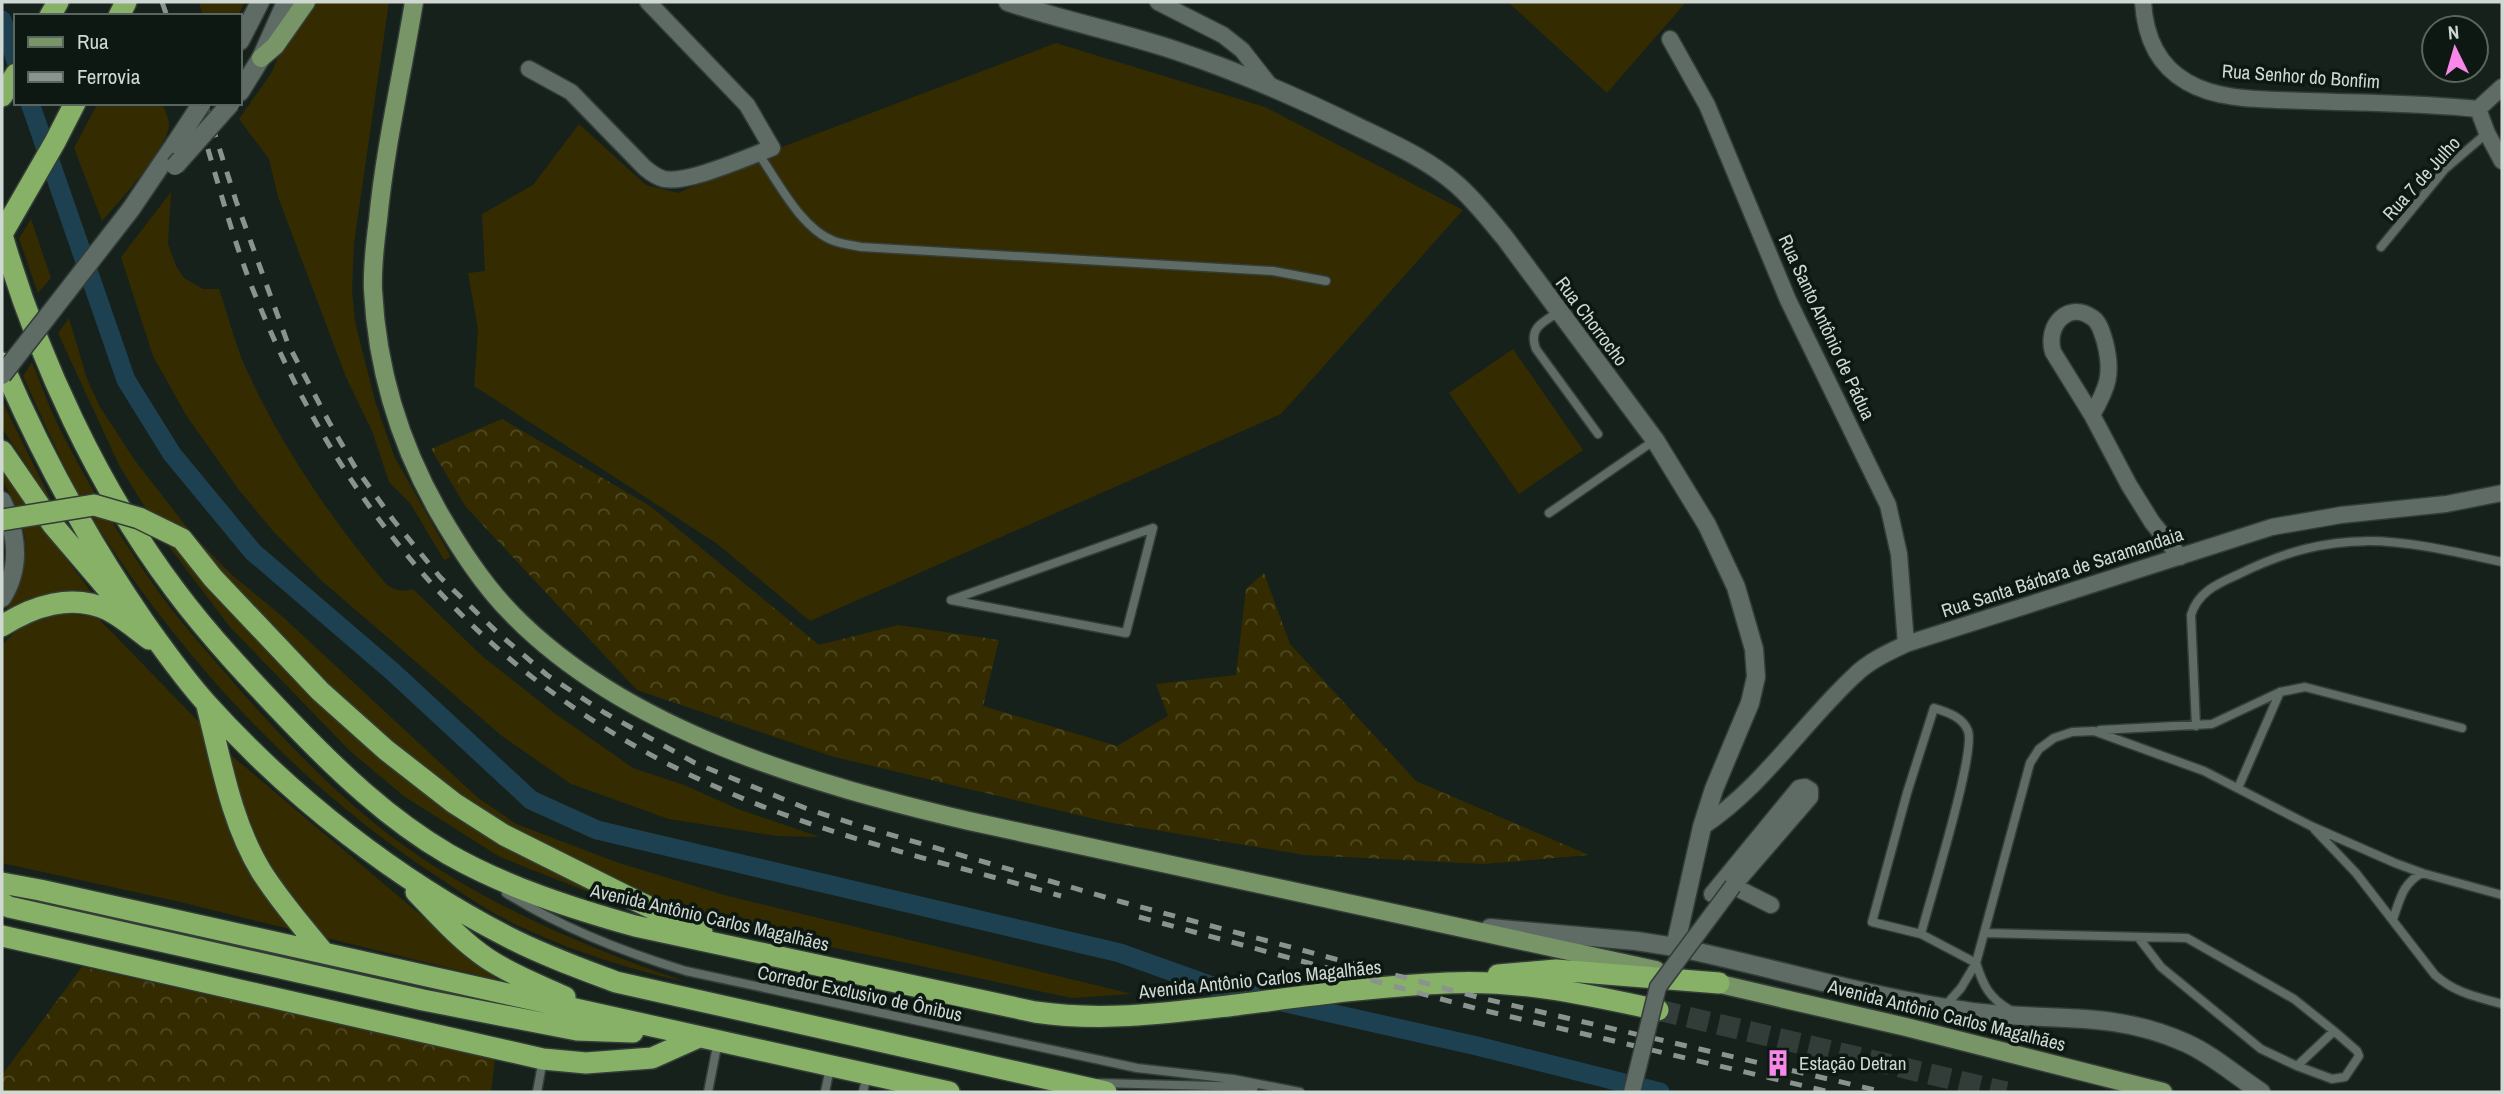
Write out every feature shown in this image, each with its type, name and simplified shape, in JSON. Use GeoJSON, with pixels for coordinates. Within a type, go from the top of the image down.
{"type":"FeatureCollection","features":[{"type":"Feature","properties":{"kind":"highway"},"geometry":{"type":"LineString","coordinates":[[2,96],[14,77]]}},
{"type":"Feature","properties":{"kind":"highway"},"geometry":{"type":"LineString","coordinates":[[2,235],[74,105]]}},
{"type":"Feature","properties":{"kind":"highway","name":"Avenida Antônio Carlos Magalhães"},"geometry":{"type":"LineString","coordinates":[[2,235],[32,324],[95,463],[136,534],[174,589],[214,638],[323,755],[365,794],[409,829],[449,854],[522,889],[581,911],[635,926],[1021,1009],[1073,1017],[1160,1014],[1449,982],[1552,990],[1657,1010]]}},
{"type":"Feature","properties":{"kind":"highway"},"geometry":{"type":"LineString","coordinates":[[2,363],[26,419],[81,527],[164,650]]}},
{"type":"Feature","properties":{"kind":"highway"},"geometry":{"type":"LineString","coordinates":[[2,451],[79,558],[248,747],[379,856],[464,913],[511,939],[616,982],[1106,1092]]}},
{"type":"Feature","properties":{"kind":"highway"},"geometry":{"type":"LineString","coordinates":[[2,520],[94,505],[139,518],[182,539],[213,578],[320,691],[386,750],[454,803],[504,835],[736,948]]}},
{"type":"Feature","properties":{"kind":"highway"},"geometry":{"type":"LineString","coordinates":[[2,626],[52,604],[91,605],[121,618],[164,650]]}},
{"type":"Feature","properties":{"kind":"highway"},"geometry":{"type":"LineString","coordinates":[[207,704],[238,821],[260,869],[287,908],[324,953]]}},
{"type":"Feature","properties":{"kind":"highway"},"geometry":{"type":"LineString","coordinates":[[379,856],[486,958],[520,978],[569,998],[691,1036]]}},
{"type":"Feature","properties":{"kind":"highway"},"geometry":{"type":"LineString","coordinates":[[2,883],[831,1066],[865,1083],[949,1092]]}},
{"type":"Feature","properties":{"kind":"highway"},"geometry":{"type":"LineString","coordinates":[[2,903],[9,907],[320,977],[577,1030],[691,1036]]}},
{"type":"Feature","properties":{"kind":"highway"},"geometry":{"type":"LineString","coordinates":[[2,936],[542,1059],[586,1063],[652,1058],[691,1036]]}},
{"type":"Feature","properties":{"kind":"highway"},"geometry":{"type":"LineString","coordinates":[[1449,982],[1556,970],[1719,983]]}},
{"type":"Feature","properties":{"kind":"main road"},"geometry":{"type":"LineString","coordinates":[[261,58],[275,46],[306,2]]}},
{"type":"Feature","properties":{"kind":"main road","name":"Avenida Antônio Carlos Magalhães"},"geometry":{"type":"LineString","coordinates":[[414,2],[380,195],[373,288],[381,359],[399,429],[416,470],[455,540],[512,615],[556,653],[607,688],[698,736],[764,763],[862,795],[956,818],[1719,983],[2163,1092]]}},
{"type":"Feature","properties":{"kind":"street"},"geometry":{"type":"LineString","coordinates":[[242,37],[260,2]]}},
{"type":"Feature","properties":{"kind":"street"},"geometry":{"type":"LineString","coordinates":[[242,89],[261,58],[286,2]]}},
{"type":"Feature","properties":{"kind":"street"},"geometry":{"type":"LineString","coordinates":[[529,69],[571,92],[645,168],[665,179],[687,178],[772,148],[747,105],[648,2]]}},
{"type":"Feature","properties":{"kind":"street","name":"Rua Chorrocho"},"geometry":{"type":"LineString","coordinates":[[1008,2],[1176,51],[1271,87],[1385,140],[1453,181],[1478,205],[1505,238],[1655,440],[1707,525],[1736,587],[1754,649],[1756,677],[1750,703],[1714,789],[1702,827],[1675,947]]}},
{"type":"Feature","properties":{"kind":"street"},"geometry":{"type":"LineString","coordinates":[[1158,2],[1223,35],[1241,50],[1271,87]]}},
{"type":"Feature","properties":{"kind":"street","name":"Rua Senhor do Bonfim"},"geometry":{"type":"LineString","coordinates":[[2143,2],[2147,33],[2157,54],[2171,71],[2188,83],[2211,91],[2264,99],[2442,105],[2478,109]]}},
{"type":"Feature","properties":{"kind":"street","name":"Rua Santo Antônio de Pádua"},"geometry":{"type":"LineString","coordinates":[[1670,39],[1707,105],[1788,300],[1888,505],[1899,554],[1906,644]]}},
{"type":"Feature","properties":{"kind":"street"},"geometry":{"type":"LineString","coordinates":[[2502,87],[2478,109],[2502,161]]}},
{"type":"Feature","properties":{"kind":"street"},"geometry":{"type":"LineString","coordinates":[[2,374],[136,203],[201,105]]}},
{"type":"Feature","properties":{"kind":"street"},"geometry":{"type":"LineString","coordinates":[[136,203],[229,105]]}},
{"type":"Feature","properties":{"kind":"street"},"geometry":{"type":"LineString","coordinates":[[2092,415],[2105,393],[2110,370],[2109,360],[2096,320],[2084,313],[2070,313],[2058,320],[2052,328],[2050,341],[2053,352],[2092,415],[2140,504],[2180,557]]}},
{"type":"Feature","properties":{"kind":"street","name":"Rua Santa Bárbara de Saramandaia"},"geometry":{"type":"LineString","coordinates":[[1702,827],[1725,812],[1749,790],[1856,673],[1906,644],[2272,527],[2306,520],[2446,504],[2502,494]]}},
{"type":"Feature","properties":{"kind":"street"},"geometry":{"type":"LineString","coordinates":[[2,501],[16,536],[16,556],[13,573],[2,598]]}},
{"type":"Feature","properties":{"kind":"street"},"geometry":{"type":"LineString","coordinates":[[1632,1092],[1648,1039],[1658,987],[1733,886],[1810,797],[1809,788],[1799,788],[1712,894]]}},
{"type":"Feature","properties":{"kind":"street"},"geometry":{"type":"LineString","coordinates":[[1733,886],[1771,905]]}},
{"type":"Feature","properties":{"kind":"street"},"geometry":{"type":"LineString","coordinates":[[1435,923],[1636,941],[1675,947],[1944,1007],[2020,1016],[2086,1017],[2140,1026],[2187,1044],[2213,1058],[2261,1092]]}},
{"type":"Feature","properties":{"kind":"lane","name":"Rua 7 de Julho"},"geometry":{"type":"LineString","coordinates":[[2381,247],[2445,169],[2487,133]]}},
{"type":"Feature","properties":{"kind":"lane"},"geometry":{"type":"LineString","coordinates":[[758,153],[799,213],[813,229],[832,240],[874,247],[1273,271],[1326,281]]}},
{"type":"Feature","properties":{"kind":"lane"},"geometry":{"type":"LineString","coordinates":[[1559,312],[1537,326],[1532,340],[1598,434]]}},
{"type":"Feature","properties":{"kind":"lane"},"geometry":{"type":"LineString","coordinates":[[1549,513],[1655,440]]}},
{"type":"Feature","properties":{"kind":"lane"},"geometry":{"type":"LineString","coordinates":[[1153,528],[1126,633],[951,600],[1140,532],[1153,528]]}},
{"type":"Feature","properties":{"kind":"lane"},"geometry":{"type":"LineString","coordinates":[[2196,726],[2191,615],[2194,604],[2214,586],[2272,557],[2330,542],[2400,542],[2502,562]]}},
{"type":"Feature","properties":{"kind":"lane"},"geometry":{"type":"LineString","coordinates":[[1944,1007],[1961,988],[1976,963],[2030,764],[2039,749],[2054,738],[2072,732],[2213,724],[2280,692],[2305,687],[2462,728]]}},
{"type":"Feature","properties":{"kind":"lane"},"geometry":{"type":"LineString","coordinates":[[2238,788],[2280,692]]}},
{"type":"Feature","properties":{"kind":"lane"},"geometry":{"type":"LineString","coordinates":[[1921,934],[1959,793],[1970,740],[1964,724],[1957,717],[1934,708],[1907,793],[1872,922],[1921,934],[1976,963],[1988,994],[2020,1016]]}},
{"type":"Feature","properties":{"kind":"lane"},"geometry":{"type":"LineString","coordinates":[[2094,731],[2204,771],[2311,826],[2422,873],[2502,895]]}},
{"type":"Feature","properties":{"kind":"lane"},"geometry":{"type":"LineString","coordinates":[[2311,826],[2356,873],[2435,975],[2462,993],[2502,1004]]}},
{"type":"Feature","properties":{"kind":"lane","name":"Corredor Exclusivo de Ônibus"},"geometry":{"type":"LineString","coordinates":[[449,854],[510,895],[578,932],[626,953],[686,971],[1137,1068],[1233,1079],[1300,1092]]}},
{"type":"Feature","properties":{"kind":"lane"},"geometry":{"type":"LineString","coordinates":[[2393,919],[2404,888],[2410,880],[2422,873]]}},
{"type":"Feature","properties":{"kind":"lane"},"geometry":{"type":"LineString","coordinates":[[1984,933],[2187,938],[2294,999],[2357,1051],[2359,1056],[2345,1077],[2332,1079],[2261,1049],[2161,967],[2137,937]]}},
{"type":"Feature","properties":{"kind":"lane"},"geometry":{"type":"LineString","coordinates":[[2297,1066],[2334,1031]]}},
{"type":"Feature","properties":{"kind":"lane"},"geometry":{"type":"LineString","coordinates":[[691,1036],[708,1092]]}},
{"type":"Feature","properties":{"kind":"lane"},"geometry":{"type":"LineString","coordinates":[[537,1092],[542,1059]]}},
{"type":"Feature","properties":{"kind":"lane"},"geometry":{"type":"LineString","coordinates":[[825,1092],[831,1066]]}},
{"type":"Feature","properties":{"kind":"lane","name":"Corredor Exclusivo de Ônibus"},"geometry":{"type":"LineString","coordinates":[[1058,1082],[1217,1085],[1289,1090]]}},
{"type":"Feature","properties":{"kind":"green space"},"geometry":{"type":"Polygon","coordinates":[[[199,2],[245,2],[239,14],[202,14],[199,2]]]}},
{"type":"Feature","properties":{"kind":"green space"},"geometry":{"type":"Polygon","coordinates":[[[300,2],[389,2],[354,243],[352,290],[355,322],[375,401],[394,456],[451,557],[444,560],[410,503],[389,482],[372,431],[346,377],[278,197],[269,159],[239,119],[272,72],[300,2]]]}},
{"type":"Feature","properties":{"kind":"green space"},"geometry":{"type":"Polygon","coordinates":[[[1508,2],[1686,2],[1607,93],[1508,2]]]}},
{"type":"Feature","properties":{"kind":"green space"},"geometry":{"type":"Polygon","coordinates":[[[1056,43],[1265,107],[1463,210],[1281,414],[810,621],[716,543],[474,386],[478,329],[468,273],[485,271],[482,214],[533,185],[579,124],[646,185],[678,193],[766,153],[1056,43]]]}},
{"type":"Feature","properties":{"kind":"green space"},"geometry":{"type":"Polygon","coordinates":[[[97,105],[163,105],[169,125],[161,147],[102,221],[74,148],[97,105]]]}},
{"type":"Feature","properties":{"kind":"green space"},"geometry":{"type":"Polygon","coordinates":[[[171,192],[168,244],[176,266],[184,278],[203,289],[219,289],[244,365],[278,431],[329,511],[387,585],[393,589],[413,589],[482,656],[553,712],[633,768],[684,785],[738,809],[820,837],[777,836],[669,819],[571,784],[502,736],[322,581],[273,531],[239,490],[186,415],[153,356],[121,257],[171,192]]]}},
{"type":"Feature","properties":{"kind":"green space"},"geometry":{"type":"Polygon","coordinates":[[[31,219],[51,278],[38,293],[19,239],[31,219]]]}},
{"type":"Feature","properties":{"kind":"green space"},"geometry":{"type":"Polygon","coordinates":[[[69,318],[87,379],[100,407],[136,462],[193,535],[232,575],[283,617],[477,797],[516,824],[616,862],[724,895],[1132,994],[1072,998],[601,897],[500,857],[405,797],[350,751],[230,627],[170,548],[119,465],[58,333],[69,318]]]}},
{"type":"Feature","properties":{"kind":"green space"},"geometry":{"type":"Polygon","coordinates":[[[1513,349],[1583,450],[1519,494],[1449,393],[1513,349]]]}},
{"type":"Feature","properties":{"kind":"green space"},"geometry":{"type":"Polygon","coordinates":[[[32,362],[54,417],[74,456],[149,578],[182,622],[241,691],[321,776],[387,833],[441,871],[474,890],[579,941],[686,982],[581,952],[501,917],[394,846],[345,809],[299,768],[255,725],[173,632],[101,532],[69,475],[23,376],[32,362]]]}},
{"type":"Feature","properties":{"kind":"green space"},"geometry":{"type":"Polygon","coordinates":[[[2,401],[56,510],[2,428],[2,401]]]}},
{"type":"Feature","properties":{"kind":"green space"},"geometry":{"type":"Polygon","coordinates":[[[502,419],[650,506],[819,645],[898,625],[999,640],[983,706],[1117,746],[1168,716],[1156,684],[1236,675],[1246,589],[1264,573],[1290,644],[1416,781],[1589,855],[1484,864],[1305,855],[1107,822],[831,756],[637,690],[466,507],[431,449],[502,419]]]}},
{"type":"Feature","properties":{"kind":"green space"},"geometry":{"type":"Polygon","coordinates":[[[2,468],[91,592],[46,595],[26,601],[5,612],[23,570],[25,542],[23,528],[5,484],[2,468]]]}},
{"type":"Feature","properties":{"kind":"green space"},"geometry":{"type":"Polygon","coordinates":[[[60,613],[97,617],[231,755],[498,980],[176,901],[2,863],[2,645],[20,627],[60,613]]]}},
{"type":"Feature","properties":{"kind":"green space"},"geometry":{"type":"Polygon","coordinates":[[[82,967],[495,1059],[491,1092],[2,1092],[2,1075],[82,967]]]}},
{"type":"Feature","properties":{"kind":"waterway"},"geometry":{"type":"LineString","coordinates":[[2,20],[14,55]]}},
{"type":"Feature","properties":{"kind":"waterway"},"geometry":{"type":"LineString","coordinates":[[31,105],[126,380],[172,454],[253,552],[393,672],[531,800],[597,830],[1120,953],[1215,987],[1477,1046],[1660,1092]]}},
{"type":"Feature","properties":{"kind":"tunnel"},"geometry":{"type":"LineString","coordinates":[[1658,1010],[2006,1092]]}},
{"type":"Feature","properties":{"kind":"railway"},"geometry":{"type":"LineString","coordinates":[[162,2],[166,14]]}},
{"type":"Feature","properties":{"kind":"railway"},"geometry":{"type":"LineString","coordinates":[[195,105],[248,278],[296,384],[339,461],[388,532],[443,596],[505,655],[573,707],[648,753],[730,793],[852,837],[1061,896]]}},
{"type":"Feature","properties":{"kind":"railway"},"geometry":{"type":"LineString","coordinates":[[206,105],[236,201],[288,344],[355,467],[394,521],[440,577],[499,634],[547,675],[605,713],[695,763],[810,810],[864,827],[1122,902],[1481,998],[1884,1092]]}},
{"type":"Feature","properties":{"kind":"railway"},"geometry":{"type":"LineString","coordinates":[[1139,917],[1478,1009],[1830,1092]]}},
{"type":"Feature","properties":{"kind":"place","name":"Estação Detran"},"geometry":{"type":"Point","coordinates":[1778,1063]}}]}
